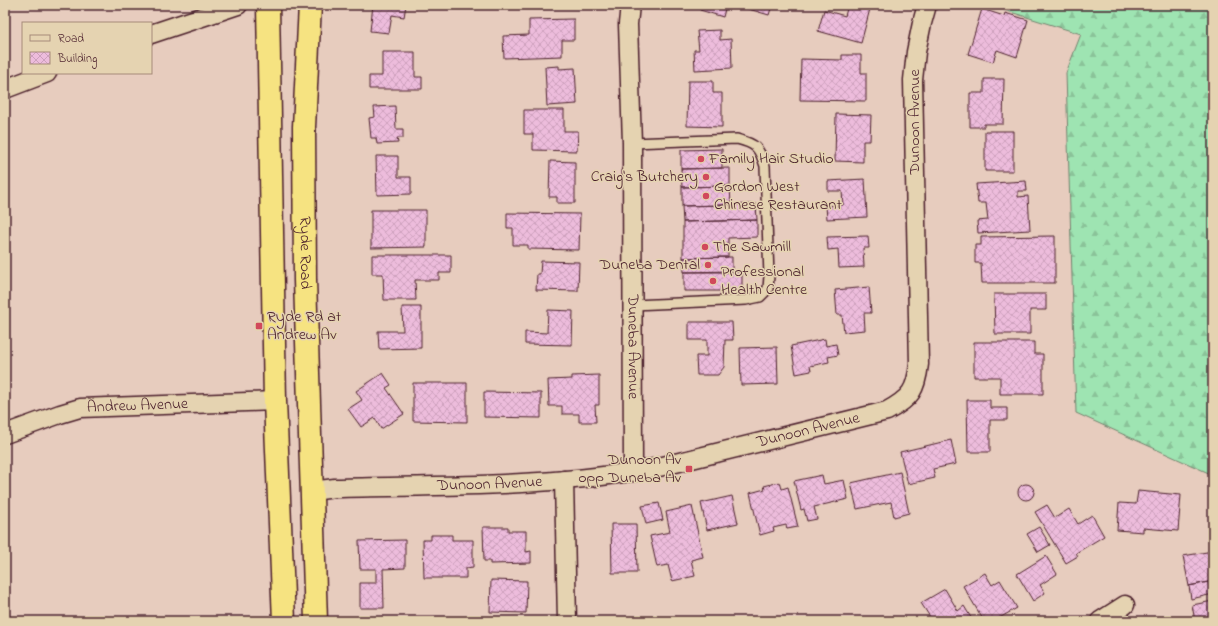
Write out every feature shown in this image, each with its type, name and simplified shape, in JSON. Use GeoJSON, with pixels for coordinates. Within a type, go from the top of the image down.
{"type":"FeatureCollection","features":[{"type":"Feature","properties":{"kind":"highway","name":"Ryde Road"},"geometry":{"type":"LineString","coordinates":[[268,5],[275,401],[284,621]]}},
{"type":"Feature","properties":{"kind":"highway","name":"Ryde Road"},"geometry":{"type":"LineString","coordinates":[[310,5],[304,134],[305,280],[316,621]]}},
{"type":"Feature","properties":{"kind":"street"},"geometry":{"type":"LineString","coordinates":[[152,34],[238,5]]}},
{"type":"Feature","properties":{"kind":"street","name":"Duneba Avenue"},"geometry":{"type":"LineString","coordinates":[[630,5],[628,24],[632,143],[633,472]]}},
{"type":"Feature","properties":{"kind":"street","name":"Dunoon Avenue"},"geometry":{"type":"LineString","coordinates":[[312,491],[335,488],[487,484],[564,480],[633,472],[659,467],[887,411],[900,404],[910,395],[917,381],[919,364],[913,80],[916,52],[927,5]]}},
{"type":"Feature","properties":{"kind":"street"},"geometry":{"type":"LineString","coordinates":[[5,89],[44,74]]}},
{"type":"Feature","properties":{"kind":"street","name":"Andrew Avenue"},"geometry":{"type":"LineString","coordinates":[[5,434],[80,408],[275,401]]}},
{"type":"Feature","properties":{"kind":"street"},"geometry":{"type":"LineString","coordinates":[[564,480],[567,621]]}},
{"type":"Feature","properties":{"kind":"street"},"geometry":{"type":"LineString","coordinates":[[1100,621],[1125,605]]}},
{"type":"Feature","properties":{"kind":"lane"},"geometry":{"type":"LineString","coordinates":[[632,143],[737,139],[751,143],[761,153],[765,166],[769,276],[768,289],[760,297],[746,300],[633,305]]}},
{"type":"Feature","properties":{"kind":"green space"},"geometry":{"type":"Polygon","coordinates":[[[988,5],[1213,5],[1213,475],[1076,413],[1066,73],[1081,34],[988,5]]]}},
{"type":"Feature","properties":{"kind":"building"},"geometry":{"type":"Polygon","coordinates":[[[373,5],[406,5],[404,17],[392,15],[389,33],[370,31],[373,5]]]}},
{"type":"Feature","properties":{"kind":"building"},"geometry":{"type":"Polygon","coordinates":[[[702,5],[726,5],[723,17],[700,10],[702,5]]]}},
{"type":"Feature","properties":{"kind":"building"},"geometry":{"type":"Polygon","coordinates":[[[735,5],[772,5],[769,15],[735,5]]]}},
{"type":"Feature","properties":{"kind":"building"},"geometry":{"type":"Polygon","coordinates":[[[848,5],[871,5],[861,43],[818,31],[824,10],[845,16],[848,5]]]}},
{"type":"Feature","properties":{"kind":"building"},"geometry":{"type":"Polygon","coordinates":[[[982,9],[1004,16],[1005,13],[1028,20],[1017,57],[997,50],[993,62],[968,54],[982,9]]]}},
{"type":"Feature","properties":{"kind":"building"},"geometry":{"type":"Polygon","coordinates":[[[574,19],[574,40],[562,40],[562,56],[504,58],[503,36],[529,35],[529,20],[574,19]]]}},
{"type":"Feature","properties":{"kind":"building"},"geometry":{"type":"Polygon","coordinates":[[[720,30],[720,40],[731,39],[732,68],[695,70],[694,50],[699,50],[697,31],[720,30]]]}},
{"type":"Feature","properties":{"kind":"building"},"geometry":{"type":"Polygon","coordinates":[[[382,52],[415,52],[415,77],[422,77],[422,89],[369,89],[369,76],[382,76],[382,52]]]}},
{"type":"Feature","properties":{"kind":"building"},"geometry":{"type":"Polygon","coordinates":[[[842,55],[861,55],[861,73],[866,73],[866,101],[800,100],[801,59],[842,60],[842,55]]]}},
{"type":"Feature","properties":{"kind":"building"},"geometry":{"type":"Polygon","coordinates":[[[559,66],[559,69],[575,68],[577,104],[547,106],[545,67],[559,66]]]}},
{"type":"Feature","properties":{"kind":"building"},"geometry":{"type":"Polygon","coordinates":[[[984,79],[1004,79],[1003,124],[984,124],[984,127],[970,127],[970,93],[984,93],[984,79]]]}},
{"type":"Feature","properties":{"kind":"building"},"geometry":{"type":"Polygon","coordinates":[[[688,81],[713,81],[713,93],[722,93],[722,127],[687,126],[688,81]]]}},
{"type":"Feature","properties":{"kind":"building"},"geometry":{"type":"Polygon","coordinates":[[[395,106],[396,129],[403,129],[403,138],[397,138],[398,143],[377,144],[376,138],[371,138],[369,118],[375,117],[374,107],[395,106]]]}},
{"type":"Feature","properties":{"kind":"building"},"geometry":{"type":"Polygon","coordinates":[[[524,110],[564,110],[564,131],[578,131],[577,151],[533,150],[533,134],[524,134],[524,110]]]}},
{"type":"Feature","properties":{"kind":"building"},"geometry":{"type":"Polygon","coordinates":[[[836,114],[871,115],[870,141],[863,141],[863,162],[835,161],[836,114]]]}},
{"type":"Feature","properties":{"kind":"building"},"geometry":{"type":"Polygon","coordinates":[[[985,131],[1013,131],[1013,171],[985,171],[985,131]]]}},
{"type":"Feature","properties":{"kind":"building","name":"Family Hair Studio"},"geometry":{"type":"Polygon","coordinates":[[[722,149],[722,168],[681,169],[681,150],[722,149]]]}},
{"type":"Feature","properties":{"kind":"building"},"geometry":{"type":"Polygon","coordinates":[[[376,156],[398,156],[398,177],[411,177],[411,194],[377,195],[376,156]]]}},
{"type":"Feature","properties":{"kind":"building"},"geometry":{"type":"Polygon","coordinates":[[[550,161],[575,162],[575,203],[557,203],[557,197],[549,197],[550,161]]]}},
{"type":"Feature","properties":{"kind":"building","name":"Craig's Butchery"},"geometry":{"type":"Polygon","coordinates":[[[730,168],[730,186],[682,187],[681,169],[730,168]]]}},
{"type":"Feature","properties":{"kind":"building"},"geometry":{"type":"Polygon","coordinates":[[[865,179],[867,217],[827,219],[826,206],[843,205],[842,191],[828,191],[828,181],[865,179]]]}},
{"type":"Feature","properties":{"kind":"building"},"geometry":{"type":"Polygon","coordinates":[[[1026,181],[1027,191],[1018,191],[1018,197],[1028,196],[1030,230],[978,233],[977,221],[988,220],[986,203],[978,203],[976,184],[1026,181]]]}},
{"type":"Feature","properties":{"kind":"building","name":"Gordon West Chinese Restaurant"},"geometry":{"type":"Polygon","coordinates":[[[730,186],[731,205],[682,206],[682,187],[730,186]]]}},
{"type":"Feature","properties":{"kind":"building"},"geometry":{"type":"Polygon","coordinates":[[[756,204],[757,220],[683,222],[682,206],[756,204]]]}},
{"type":"Feature","properties":{"kind":"building"},"geometry":{"type":"Polygon","coordinates":[[[371,210],[426,210],[426,247],[371,248],[371,210]]]}},
{"type":"Feature","properties":{"kind":"building"},"geometry":{"type":"Polygon","coordinates":[[[507,213],[580,214],[579,250],[528,249],[528,245],[513,245],[513,228],[507,228],[507,213]]]}},
{"type":"Feature","properties":{"kind":"building","name":"The Sawmill"},"geometry":{"type":"Polygon","coordinates":[[[757,220],[757,237],[728,238],[728,257],[683,258],[683,222],[757,220]]]}},
{"type":"Feature","properties":{"kind":"building"},"geometry":{"type":"Polygon","coordinates":[[[868,236],[869,248],[863,248],[864,267],[839,268],[838,249],[828,250],[827,237],[868,236]]]}},
{"type":"Feature","properties":{"kind":"building"},"geometry":{"type":"Polygon","coordinates":[[[1055,236],[1055,283],[982,283],[981,263],[975,263],[975,245],[981,245],[981,237],[1055,236]]]}},
{"type":"Feature","properties":{"kind":"building"},"geometry":{"type":"Polygon","coordinates":[[[372,255],[451,255],[451,273],[439,273],[439,280],[415,280],[416,300],[384,300],[383,274],[372,274],[372,255]]]}},
{"type":"Feature","properties":{"kind":"building","name":"Duneba Dental"},"geometry":{"type":"Polygon","coordinates":[[[732,257],[732,271],[684,272],[683,258],[732,257]]]}},
{"type":"Feature","properties":{"kind":"building"},"geometry":{"type":"Polygon","coordinates":[[[541,261],[579,262],[578,291],[536,290],[537,274],[540,274],[541,261]]]}},
{"type":"Feature","properties":{"kind":"building","name":"Professional Health Centre"},"geometry":{"type":"Polygon","coordinates":[[[684,272],[742,272],[742,291],[684,291],[684,272]]]}},
{"type":"Feature","properties":{"kind":"building"},"geometry":{"type":"Polygon","coordinates":[[[869,287],[871,313],[864,313],[865,330],[844,332],[842,315],[837,315],[835,290],[869,287]]]}},
{"type":"Feature","properties":{"kind":"building"},"geometry":{"type":"Polygon","coordinates":[[[994,294],[1046,294],[1046,310],[1030,310],[1030,334],[995,334],[994,294]]]}},
{"type":"Feature","properties":{"kind":"building"},"geometry":{"type":"Polygon","coordinates":[[[402,307],[421,307],[421,348],[379,349],[378,331],[403,331],[402,307]]]}},
{"type":"Feature","properties":{"kind":"building"},"geometry":{"type":"Polygon","coordinates":[[[548,310],[573,311],[572,345],[525,344],[525,332],[547,333],[548,310]]]}},
{"type":"Feature","properties":{"kind":"building"},"geometry":{"type":"Polygon","coordinates":[[[689,322],[732,322],[733,340],[725,340],[724,367],[718,375],[697,375],[696,356],[707,356],[707,340],[689,340],[689,322]]]}},
{"type":"Feature","properties":{"kind":"building"},"geometry":{"type":"Polygon","coordinates":[[[825,339],[826,346],[836,344],[838,355],[828,357],[829,362],[810,366],[811,371],[796,374],[791,346],[825,339]]]}},
{"type":"Feature","properties":{"kind":"building"},"geometry":{"type":"Polygon","coordinates":[[[974,342],[1034,342],[1034,354],[1043,354],[1043,394],[1000,394],[1000,377],[974,377],[974,342]]]}},
{"type":"Feature","properties":{"kind":"building"},"geometry":{"type":"Polygon","coordinates":[[[777,347],[778,384],[741,385],[740,348],[777,347]]]}},
{"type":"Feature","properties":{"kind":"building"},"geometry":{"type":"Polygon","coordinates":[[[383,373],[391,385],[386,388],[404,414],[381,429],[375,418],[361,427],[348,409],[362,400],[356,391],[383,373]]]}},
{"type":"Feature","properties":{"kind":"building"},"geometry":{"type":"Polygon","coordinates":[[[599,375],[599,405],[595,405],[596,422],[579,422],[579,414],[562,414],[562,406],[549,406],[548,380],[572,379],[572,376],[599,375]]]}},
{"type":"Feature","properties":{"kind":"building"},"geometry":{"type":"Polygon","coordinates":[[[413,383],[467,383],[467,422],[413,421],[413,383]]]}},
{"type":"Feature","properties":{"kind":"building"},"geometry":{"type":"Polygon","coordinates":[[[484,392],[541,393],[541,418],[484,417],[484,392]]]}},
{"type":"Feature","properties":{"kind":"building"},"geometry":{"type":"Polygon","coordinates":[[[967,400],[990,400],[990,408],[1007,408],[1007,420],[990,420],[990,452],[968,452],[967,400]]]}},
{"type":"Feature","properties":{"kind":"building"},"geometry":{"type":"Polygon","coordinates":[[[951,440],[956,464],[933,469],[935,478],[908,484],[900,452],[951,440]]]}},
{"type":"Feature","properties":{"kind":"building"},"geometry":{"type":"Polygon","coordinates":[[[900,472],[909,513],[894,517],[891,502],[857,509],[851,483],[900,472]]]}},
{"type":"Feature","properties":{"kind":"building"},"geometry":{"type":"Polygon","coordinates":[[[822,475],[824,484],[844,480],[848,499],[814,507],[817,519],[807,521],[804,509],[801,510],[794,481],[822,475]]]}},
{"type":"Feature","properties":{"kind":"building"},"geometry":{"type":"Polygon","coordinates":[[[780,482],[782,489],[788,487],[798,527],[787,529],[786,525],[773,528],[774,531],[760,535],[750,493],[765,489],[764,486],[780,482]]]}},
{"type":"Feature","properties":{"kind":"building"},"geometry":{"type":"Polygon","coordinates":[[[1026,484],[1033,489],[1034,492],[1029,499],[1026,500],[1019,495],[1018,492],[1023,485],[1026,484]]]}},
{"type":"Feature","properties":{"kind":"building"},"geometry":{"type":"Polygon","coordinates":[[[1138,491],[1181,495],[1178,531],[1143,528],[1143,532],[1117,530],[1119,503],[1136,504],[1138,491]]]}},
{"type":"Feature","properties":{"kind":"building"},"geometry":{"type":"Polygon","coordinates":[[[732,496],[738,523],[707,530],[701,503],[732,496]]]}},
{"type":"Feature","properties":{"kind":"building"},"geometry":{"type":"Polygon","coordinates":[[[659,503],[663,520],[646,524],[642,506],[659,503]]]}},
{"type":"Feature","properties":{"kind":"building"},"geometry":{"type":"Polygon","coordinates":[[[1047,505],[1055,518],[1069,509],[1078,524],[1092,515],[1104,536],[1076,553],[1078,556],[1066,563],[1035,512],[1047,505]]]}},
{"type":"Feature","properties":{"kind":"building"},"geometry":{"type":"Polygon","coordinates":[[[692,506],[703,557],[691,560],[695,576],[672,581],[668,565],[657,567],[650,536],[670,532],[666,512],[692,506]]]}},
{"type":"Feature","properties":{"kind":"building"},"geometry":{"type":"Polygon","coordinates":[[[611,524],[636,524],[637,573],[612,573],[611,524]]]}},
{"type":"Feature","properties":{"kind":"building"},"geometry":{"type":"Polygon","coordinates":[[[483,527],[508,527],[508,531],[526,531],[526,552],[531,551],[531,563],[490,564],[490,561],[484,561],[483,527]]]}},
{"type":"Feature","properties":{"kind":"building"},"geometry":{"type":"Polygon","coordinates":[[[1039,527],[1050,545],[1038,552],[1027,534],[1039,527]]]}},
{"type":"Feature","properties":{"kind":"building"},"geometry":{"type":"Polygon","coordinates":[[[431,535],[452,535],[452,540],[473,540],[473,567],[466,568],[466,578],[424,578],[423,540],[431,540],[431,535]]]}},
{"type":"Feature","properties":{"kind":"building"},"geometry":{"type":"Polygon","coordinates":[[[405,540],[405,568],[383,569],[384,608],[360,608],[360,583],[376,583],[376,569],[360,569],[359,541],[405,540]]]}},
{"type":"Feature","properties":{"kind":"building"},"geometry":{"type":"Polygon","coordinates":[[[1213,551],[1213,581],[1189,586],[1183,556],[1213,551]]]}},
{"type":"Feature","properties":{"kind":"building"},"geometry":{"type":"Polygon","coordinates":[[[1046,556],[1057,574],[1040,585],[1045,593],[1033,601],[1017,574],[1046,556]]]}},
{"type":"Feature","properties":{"kind":"building"},"geometry":{"type":"Polygon","coordinates":[[[985,573],[992,585],[1000,580],[1017,608],[994,621],[984,621],[963,586],[985,573]]]}},
{"type":"Feature","properties":{"kind":"building"},"geometry":{"type":"Polygon","coordinates":[[[491,580],[527,581],[526,613],[490,612],[491,580]]]}},
{"type":"Feature","properties":{"kind":"building"},"geometry":{"type":"Polygon","coordinates":[[[1213,581],[1213,594],[1191,599],[1189,586],[1213,581]]]}},
{"type":"Feature","properties":{"kind":"building"},"geometry":{"type":"Polygon","coordinates":[[[945,589],[958,611],[964,606],[973,621],[931,621],[932,620],[921,603],[945,589]]]}},
{"type":"Feature","properties":{"kind":"building"},"geometry":{"type":"Polygon","coordinates":[[[1213,601],[1213,621],[1195,621],[1192,605],[1213,601]]]}},
{"type":"Feature","properties":{"kind":"place","name":"Family Hair Studio"},"geometry":{"type":"Point","coordinates":[701,159]}},
{"type":"Feature","properties":{"kind":"place","name":"Craig's Butchery"},"geometry":{"type":"Point","coordinates":[706,177]}},
{"type":"Feature","properties":{"kind":"place","name":"Gordon West Chinese Restaurant"},"geometry":{"type":"Point","coordinates":[706,196]}},
{"type":"Feature","properties":{"kind":"place","name":"The Sawmill"},"geometry":{"type":"Point","coordinates":[705,247]}},
{"type":"Feature","properties":{"kind":"place","name":"Duneba Dental"},"geometry":{"type":"Point","coordinates":[708,265]}},
{"type":"Feature","properties":{"kind":"place","name":"Professional Health Centre"},"geometry":{"type":"Point","coordinates":[713,281]}},
{"type":"Feature","properties":{"kind":"place","name":"Ryde Rd at Andrew Av"},"geometry":{"type":"Point","coordinates":[259,326]}},
{"type":"Feature","properties":{"kind":"place","name":"Dunoon Av opp Duneba Av"},"geometry":{"type":"Point","coordinates":[689,469]}}]}
